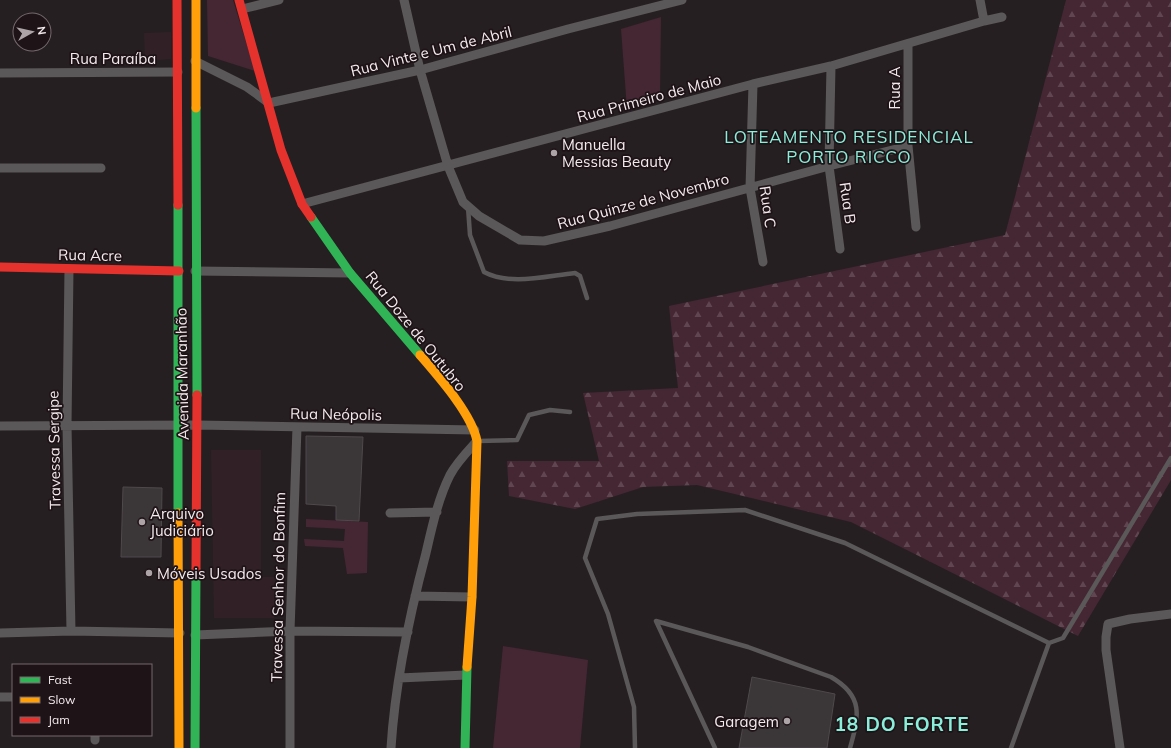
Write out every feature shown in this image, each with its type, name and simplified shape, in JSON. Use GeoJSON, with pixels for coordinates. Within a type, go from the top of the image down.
{"type":"FeatureCollection","features":[{"type":"Feature","properties":{"kind":"main road","name":"Avenida Maranhão"},"geometry":{"type":"LineString","coordinates":[[177,0],[180,632],[178,748]]}},
{"type":"Feature","properties":{"kind":"main road","name":"Avenida Maranhão"},"geometry":{"type":"LineString","coordinates":[[195,748],[197,425],[195,271],[196,0]]}},
{"type":"Feature","properties":{"kind":"main road","name":"Rua Doze de Outubro"},"geometry":{"type":"LineString","coordinates":[[240,0],[282,150],[302,204],[350,273],[443,382],[475,430],[477,441],[472,597],[466,675],[466,748]]}},
{"type":"Feature","properties":{"kind":"main road","name":"Rua Acre"},"geometry":{"type":"LineString","coordinates":[[0,267],[179,271]]}},
{"type":"Feature","properties":{"kind":"street"},"geometry":{"type":"LineString","coordinates":[[242,9],[279,0]]}},
{"type":"Feature","properties":{"kind":"street"},"geometry":{"type":"LineString","coordinates":[[404,0],[420,70],[448,166],[466,205]]}},
{"type":"Feature","properties":{"kind":"street","name":"Rua Vinte e Um de Abril"},"geometry":{"type":"LineString","coordinates":[[269,103],[420,70],[568,29],[682,0]]}},
{"type":"Feature","properties":{"kind":"street"},"geometry":{"type":"LineString","coordinates":[[980,0],[984,21]]}},
{"type":"Feature","properties":{"kind":"street","name":"Rua Primeiro de Maio"},"geometry":{"type":"LineString","coordinates":[[302,204],[753,84],[831,66],[1002,17]]}},
{"type":"Feature","properties":{"kind":"street","name":"Rua A"},"geometry":{"type":"LineString","coordinates":[[908,44],[908,146],[916,226]]}},
{"type":"Feature","properties":{"kind":"street"},"geometry":{"type":"LineString","coordinates":[[195,61],[247,87],[269,103]]}},
{"type":"Feature","properties":{"kind":"street","name":"Rua B"},"geometry":{"type":"LineString","coordinates":[[831,66],[829,166],[840,249]]}},
{"type":"Feature","properties":{"kind":"street","name":"Rua Paraíba"},"geometry":{"type":"LineString","coordinates":[[0,73],[178,72]]}},
{"type":"Feature","properties":{"kind":"street","name":"Rua C"},"geometry":{"type":"LineString","coordinates":[[753,84],[750,188],[763,262]]}},
{"type":"Feature","properties":{"kind":"street","name":"Rua Quinze de Novembro"},"geometry":{"type":"LineString","coordinates":[[466,205],[484,220],[517,239],[537,242],[610,226],[908,146]]}},
{"type":"Feature","properties":{"kind":"street"},"geometry":{"type":"LineString","coordinates":[[0,168],[101,168]]}},
{"type":"Feature","properties":{"kind":"street","name":"Travessa Sergipe"},"geometry":{"type":"LineString","coordinates":[[69,269],[67,425],[71,631]]}},
{"type":"Feature","properties":{"kind":"street"},"geometry":{"type":"LineString","coordinates":[[195,271],[350,273]]}},
{"type":"Feature","properties":{"kind":"street"},"geometry":{"type":"LineString","coordinates":[[0,426],[179,425]]}},
{"type":"Feature","properties":{"kind":"street","name":"Rua Neópolis"},"geometry":{"type":"LineString","coordinates":[[179,425],[475,430]]}},
{"type":"Feature","properties":{"kind":"street","name":"Travessa Senhor do Bonfim"},"geometry":{"type":"LineString","coordinates":[[290,748],[290,631],[297,427]]}},
{"type":"Feature","properties":{"kind":"street"},"geometry":{"type":"LineString","coordinates":[[391,748],[393,718],[399,678],[414,596],[437,512],[450,475],[477,441]]}},
{"type":"Feature","properties":{"kind":"street"},"geometry":{"type":"LineString","coordinates":[[390,513],[437,512]]}},
{"type":"Feature","properties":{"kind":"street"},"geometry":{"type":"LineString","coordinates":[[414,596],[472,597]]}},
{"type":"Feature","properties":{"kind":"street"},"geometry":{"type":"LineString","coordinates":[[1120,748],[1106,650],[1108,624],[1130,619],[1171,614]]}},
{"type":"Feature","properties":{"kind":"street"},"geometry":{"type":"LineString","coordinates":[[0,633],[71,631],[180,632]]}},
{"type":"Feature","properties":{"kind":"street"},"geometry":{"type":"LineString","coordinates":[[195,635],[290,631],[408,632]]}},
{"type":"Feature","properties":{"kind":"street"},"geometry":{"type":"LineString","coordinates":[[399,678],[466,675]]}},
{"type":"Feature","properties":{"kind":"street"},"geometry":{"type":"LineString","coordinates":[[0,697],[12,697]]}},
{"type":"Feature","properties":{"kind":"lane"},"geometry":{"type":"LineString","coordinates":[[466,205],[470,235],[484,272],[495,278],[530,279],[575,273],[580,276],[587,298]]}},
{"type":"Feature","properties":{"kind":"lane"},"geometry":{"type":"LineString","coordinates":[[477,441],[518,440],[529,415],[550,410],[570,412]]}},
{"type":"Feature","properties":{"kind":"lane"},"geometry":{"type":"LineString","coordinates":[[635,748],[634,707],[608,614],[585,558],[597,519],[637,514],[746,510],[845,542],[1049,643],[1063,638],[1171,458]]}},
{"type":"Feature","properties":{"kind":"lane"},"geometry":{"type":"LineString","coordinates":[[715,748],[656,621],[748,647],[831,677],[842,683],[854,696],[857,708],[854,733],[850,748]]}},
{"type":"Feature","properties":{"kind":"lane"},"geometry":{"type":"LineString","coordinates":[[1011,748],[1049,643]]}},
{"type":"Feature","properties":{"kind":"shaded area"},"geometry":{"type":"Polygon","coordinates":[[[171,32],[171,59],[145,61],[144,33],[171,32]]]}},
{"type":"Feature","properties":{"kind":"shaded area"},"geometry":{"type":"Polygon","coordinates":[[[211,450],[261,450],[261,577],[275,577],[274,618],[214,618],[211,450]]]}},
{"type":"Feature","properties":{"kind":"green space"},"geometry":{"type":"Polygon","coordinates":[[[207,0],[233,0],[255,71],[208,56],[207,0]]]}},
{"type":"Feature","properties":{"kind":"green space"},"geometry":{"type":"Polygon","coordinates":[[[1066,0],[1171,0],[1171,480],[1078,636],[851,522],[697,485],[643,487],[575,509],[509,496],[507,461],[599,461],[583,393],[678,388],[669,306],[1005,235],[1066,0]]]}},
{"type":"Feature","properties":{"kind":"green space"},"geometry":{"type":"Polygon","coordinates":[[[661,17],[660,96],[627,109],[621,29],[661,17]]]}},
{"type":"Feature","properties":{"kind":"green space"},"geometry":{"type":"Polygon","coordinates":[[[306,519],[368,522],[367,573],[347,574],[343,548],[305,546],[304,539],[344,541],[345,529],[306,527],[306,519]]]}},
{"type":"Feature","properties":{"kind":"green space"},"geometry":{"type":"Polygon","coordinates":[[[503,646],[588,660],[580,748],[493,748],[503,646]]]}},
{"type":"Feature","properties":{"kind":"building"},"geometry":{"type":"Polygon","coordinates":[[[306,436],[363,437],[359,521],[336,520],[336,506],[306,504],[306,436]]]}},
{"type":"Feature","properties":{"kind":"building","name":"Arquivo Judiciário"},"geometry":{"type":"Polygon","coordinates":[[[123,487],[162,488],[161,557],[121,557],[123,487]]]}},
{"type":"Feature","properties":{"kind":"building","name":"Garagem"},"geometry":{"type":"Polygon","coordinates":[[[752,677],[835,694],[827,748],[739,748],[752,677]]]}},
{"type":"Feature","properties":{"kind":"traffic: fast"},"geometry":{"type":"LineString","coordinates":[[196,108],[197,395]]}},
{"type":"Feature","properties":{"kind":"traffic: fast"},"geometry":{"type":"LineString","coordinates":[[178,205],[178,513]]}},
{"type":"Feature","properties":{"kind":"traffic: fast"},"geometry":{"type":"LineString","coordinates":[[311,217],[350,273],[420,355]]}},
{"type":"Feature","properties":{"kind":"traffic: fast"},"geometry":{"type":"LineString","coordinates":[[195,748],[196,570]]}},
{"type":"Feature","properties":{"kind":"traffic: fast"},"geometry":{"type":"LineString","coordinates":[[465,748],[467,667]]}},
{"type":"Feature","properties":{"kind":"traffic: slow"},"geometry":{"type":"LineString","coordinates":[[196,0],[196,108]]}},
{"type":"Feature","properties":{"kind":"traffic: slow"},"geometry":{"type":"LineString","coordinates":[[420,355],[445,384],[462,407],[474,430],[477,441],[472,597],[467,667]]}},
{"type":"Feature","properties":{"kind":"traffic: slow"},"geometry":{"type":"LineString","coordinates":[[178,513],[179,748]]}},
{"type":"Feature","properties":{"kind":"traffic: jam"},"geometry":{"type":"LineString","coordinates":[[177,0],[178,205]]}},
{"type":"Feature","properties":{"kind":"traffic: jam"},"geometry":{"type":"LineString","coordinates":[[239,0],[281,150],[302,204],[311,217]]}},
{"type":"Feature","properties":{"kind":"traffic: jam"},"geometry":{"type":"LineString","coordinates":[[0,267],[179,271]]}},
{"type":"Feature","properties":{"kind":"traffic: jam"},"geometry":{"type":"LineString","coordinates":[[196,570],[197,395]]}},
{"type":"Feature","properties":{"kind":"place","name":"Manuella Messias Beauty"},"geometry":{"type":"Point","coordinates":[554,153]}},
{"type":"Feature","properties":{"kind":"place","name":"Arquivo Judiciário"},"geometry":{"type":"Point","coordinates":[142,522]}},
{"type":"Feature","properties":{"kind":"place","name":"Móveis Usados"},"geometry":{"type":"Point","coordinates":[149,573]}},
{"type":"Feature","properties":{"kind":"place","name":"Garagem"},"geometry":{"type":"Point","coordinates":[787,721]}},
{"type":"Feature","properties":{"kind":"district","name":"LOTEAMENTO RESIDENCIAL PORTO RICCO"},"geometry":{"type":"Point","coordinates":[849,146]}},
{"type":"Feature","properties":{"kind":"district","name":"18 DO FORTE"},"geometry":{"type":"Point","coordinates":[902,724]}}]}
